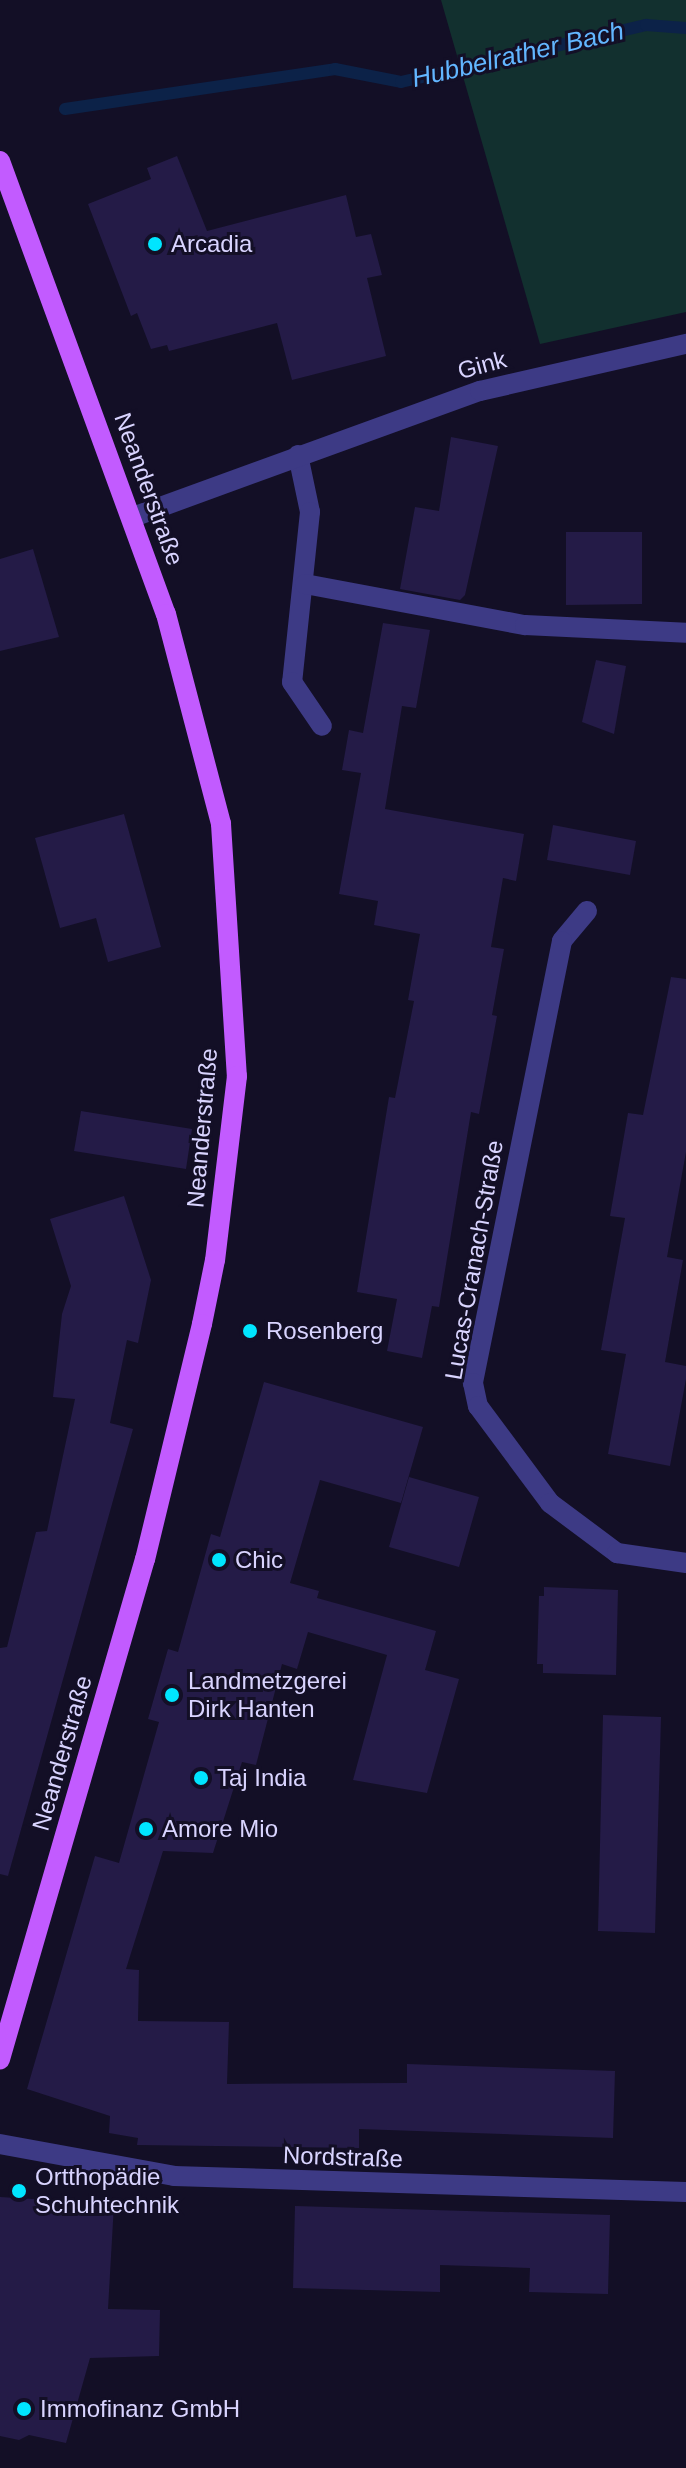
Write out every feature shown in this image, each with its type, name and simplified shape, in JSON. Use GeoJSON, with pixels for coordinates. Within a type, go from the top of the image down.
{"type":"FeatureCollection","features":[{"type":"Feature","properties":{"kind":"main road","name":"Neanderstraße"},"geometry":{"type":"LineString","coordinates":[[0,161],[166,614],[221,824],[237,1076],[215,1260],[195,1353],[145,1559],[0,2059]]}},
{"type":"Feature","properties":{"kind":"street","name":"Gink"},"geometry":{"type":"LineString","coordinates":[[133,517],[480,391],[686,344]]}},
{"type":"Feature","properties":{"kind":"street"},"geometry":{"type":"LineString","coordinates":[[298,455],[310,512],[305,584],[292,682],[322,726]]}},
{"type":"Feature","properties":{"kind":"street"},"geometry":{"type":"LineString","coordinates":[[305,584],[525,625],[686,633]]}},
{"type":"Feature","properties":{"kind":"street","name":"Lucas-Cranach-Straße"},"geometry":{"type":"LineString","coordinates":[[587,911],[562,941],[473,1383],[478,1406],[550,1503],[617,1553],[686,1563]]}},
{"type":"Feature","properties":{"kind":"street","name":"Nordstraße"},"geometry":{"type":"LineString","coordinates":[[0,2144],[174,2176],[686,2192]]}},
{"type":"Feature","properties":{"kind":"green space"},"geometry":{"type":"Polygon","coordinates":[[[441,0],[686,0],[686,312],[540,344],[441,0]]]}},
{"type":"Feature","properties":{"kind":"building"},"geometry":{"type":"Polygon","coordinates":[[[177,156],[207,231],[346,195],[356,237],[371,234],[382,275],[367,278],[386,356],[292,380],[277,323],[169,351],[167,345],[151,349],[137,313],[131,316],[88,204],[151,179],[147,168],[177,156]]]}},
{"type":"Feature","properties":{"kind":"building"},"geometry":{"type":"Polygon","coordinates":[[[451,437],[498,446],[465,595],[460,600],[400,589],[415,507],[439,511],[451,437]]]}},
{"type":"Feature","properties":{"kind":"building"},"geometry":{"type":"Polygon","coordinates":[[[566,532],[642,532],[642,604],[566,605],[566,532]]]}},
{"type":"Feature","properties":{"kind":"building"},"geometry":{"type":"Polygon","coordinates":[[[33,549],[59,637],[0,651],[0,559],[33,549]]]}},
{"type":"Feature","properties":{"kind":"building"},"geometry":{"type":"Polygon","coordinates":[[[383,623],[430,630],[416,708],[402,706],[385,809],[524,834],[516,881],[503,878],[491,947],[504,949],[492,1015],[497,1016],[479,1114],[471,1112],[439,1307],[432,1306],[422,1358],[387,1351],[397,1299],[357,1292],[389,1097],[395,1098],[414,1001],[408,1000],[420,934],[374,925],[378,901],[339,894],[361,773],[342,770],[349,730],[363,733],[383,623]]]}},
{"type":"Feature","properties":{"kind":"building"},"geometry":{"type":"Polygon","coordinates":[[[596,660],[626,666],[614,734],[582,722],[596,660]]]}},
{"type":"Feature","properties":{"kind":"building"},"geometry":{"type":"Polygon","coordinates":[[[124,814],[161,947],[108,962],[96,918],[60,928],[35,838],[124,814]]]}},
{"type":"Feature","properties":{"kind":"building"},"geometry":{"type":"Polygon","coordinates":[[[553,825],[636,841],[630,875],[547,860],[553,825]]]}},
{"type":"Feature","properties":{"kind":"building"},"geometry":{"type":"Polygon","coordinates":[[[671,977],[686,979],[686,1152],[667,1257],[683,1260],[665,1362],[686,1366],[686,1379],[670,1466],[608,1454],[626,1354],[601,1350],[625,1218],[610,1216],[628,1113],[643,1115],[671,977]]]}},
{"type":"Feature","properties":{"kind":"building"},"geometry":{"type":"Polygon","coordinates":[[[81,1111],[192,1129],[186,1169],[74,1151],[81,1111]]]}},
{"type":"Feature","properties":{"kind":"building"},"geometry":{"type":"Polygon","coordinates":[[[124,1196],[151,1280],[138,1343],[127,1340],[110,1423],[133,1429],[8,1876],[0,1874],[0,1648],[7,1647],[36,1532],[47,1531],[75,1399],[53,1397],[62,1314],[71,1286],[50,1219],[124,1196]]]}},
{"type":"Feature","properties":{"kind":"building"},"geometry":{"type":"Polygon","coordinates":[[[264,1382],[423,1427],[401,1503],[320,1480],[290,1583],[319,1591],[317,1598],[436,1631],[425,1670],[459,1679],[427,1793],[353,1780],[387,1655],[308,1632],[297,1669],[282,1664],[256,1765],[242,1762],[213,1853],[163,1851],[126,1969],[139,1970],[138,2021],[229,2022],[227,2084],[407,2083],[407,2064],[615,2071],[613,2138],[359,2129],[359,2148],[137,2145],[138,2138],[109,2133],[110,2116],[27,2089],[95,1856],[119,1863],[159,1722],[148,1719],[168,1649],[178,1652],[211,1534],[220,1537],[264,1382]]]}},
{"type":"Feature","properties":{"kind":"building"},"geometry":{"type":"Polygon","coordinates":[[[409,1477],[479,1497],[459,1567],[389,1547],[409,1477]]]}},
{"type":"Feature","properties":{"kind":"building"},"geometry":{"type":"Polygon","coordinates":[[[544,1587],[618,1590],[616,1675],[543,1673],[543,1664],[537,1664],[539,1596],[544,1596],[544,1587]]]}},
{"type":"Feature","properties":{"kind":"building"},"geometry":{"type":"Polygon","coordinates":[[[603,1715],[661,1717],[655,1933],[598,1931],[603,1715]]]}},
{"type":"Feature","properties":{"kind":"building"},"geometry":{"type":"Polygon","coordinates":[[[0,2197],[114,2204],[108,2309],[160,2310],[159,2356],[90,2358],[66,2443],[29,2435],[19,2440],[0,2436],[0,2197]]]}},
{"type":"Feature","properties":{"kind":"building"},"geometry":{"type":"Polygon","coordinates":[[[295,2206],[610,2215],[608,2294],[529,2292],[530,2268],[440,2265],[440,2292],[293,2288],[295,2206]]]}},
{"type":"Feature","properties":{"kind":"waterway","name":"Hubbelrather Bach"},"geometry":{"type":"LineString","coordinates":[[65,109],[335,69],[401,82],[646,25],[686,28]]}},
{"type":"Feature","properties":{"kind":"place","name":"Arcadia"},"geometry":{"type":"Point","coordinates":[155,244]}},
{"type":"Feature","properties":{"kind":"place","name":"Rosenberg"},"geometry":{"type":"Point","coordinates":[250,1331]}},
{"type":"Feature","properties":{"kind":"place","name":"Chic"},"geometry":{"type":"Point","coordinates":[219,1560]}},
{"type":"Feature","properties":{"kind":"place","name":"Landmetzgerei Dirk Hanten"},"geometry":{"type":"Point","coordinates":[172,1695]}},
{"type":"Feature","properties":{"kind":"place","name":"Taj India"},"geometry":{"type":"Point","coordinates":[201,1778]}},
{"type":"Feature","properties":{"kind":"place","name":"Amore Mio"},"geometry":{"type":"Point","coordinates":[146,1829]}},
{"type":"Feature","properties":{"kind":"place","name":"Ortthopädie Schuhtechnik"},"geometry":{"type":"Point","coordinates":[19,2191]}},
{"type":"Feature","properties":{"kind":"place","name":"Immofinanz GmbH"},"geometry":{"type":"Point","coordinates":[24,2409]}}]}
